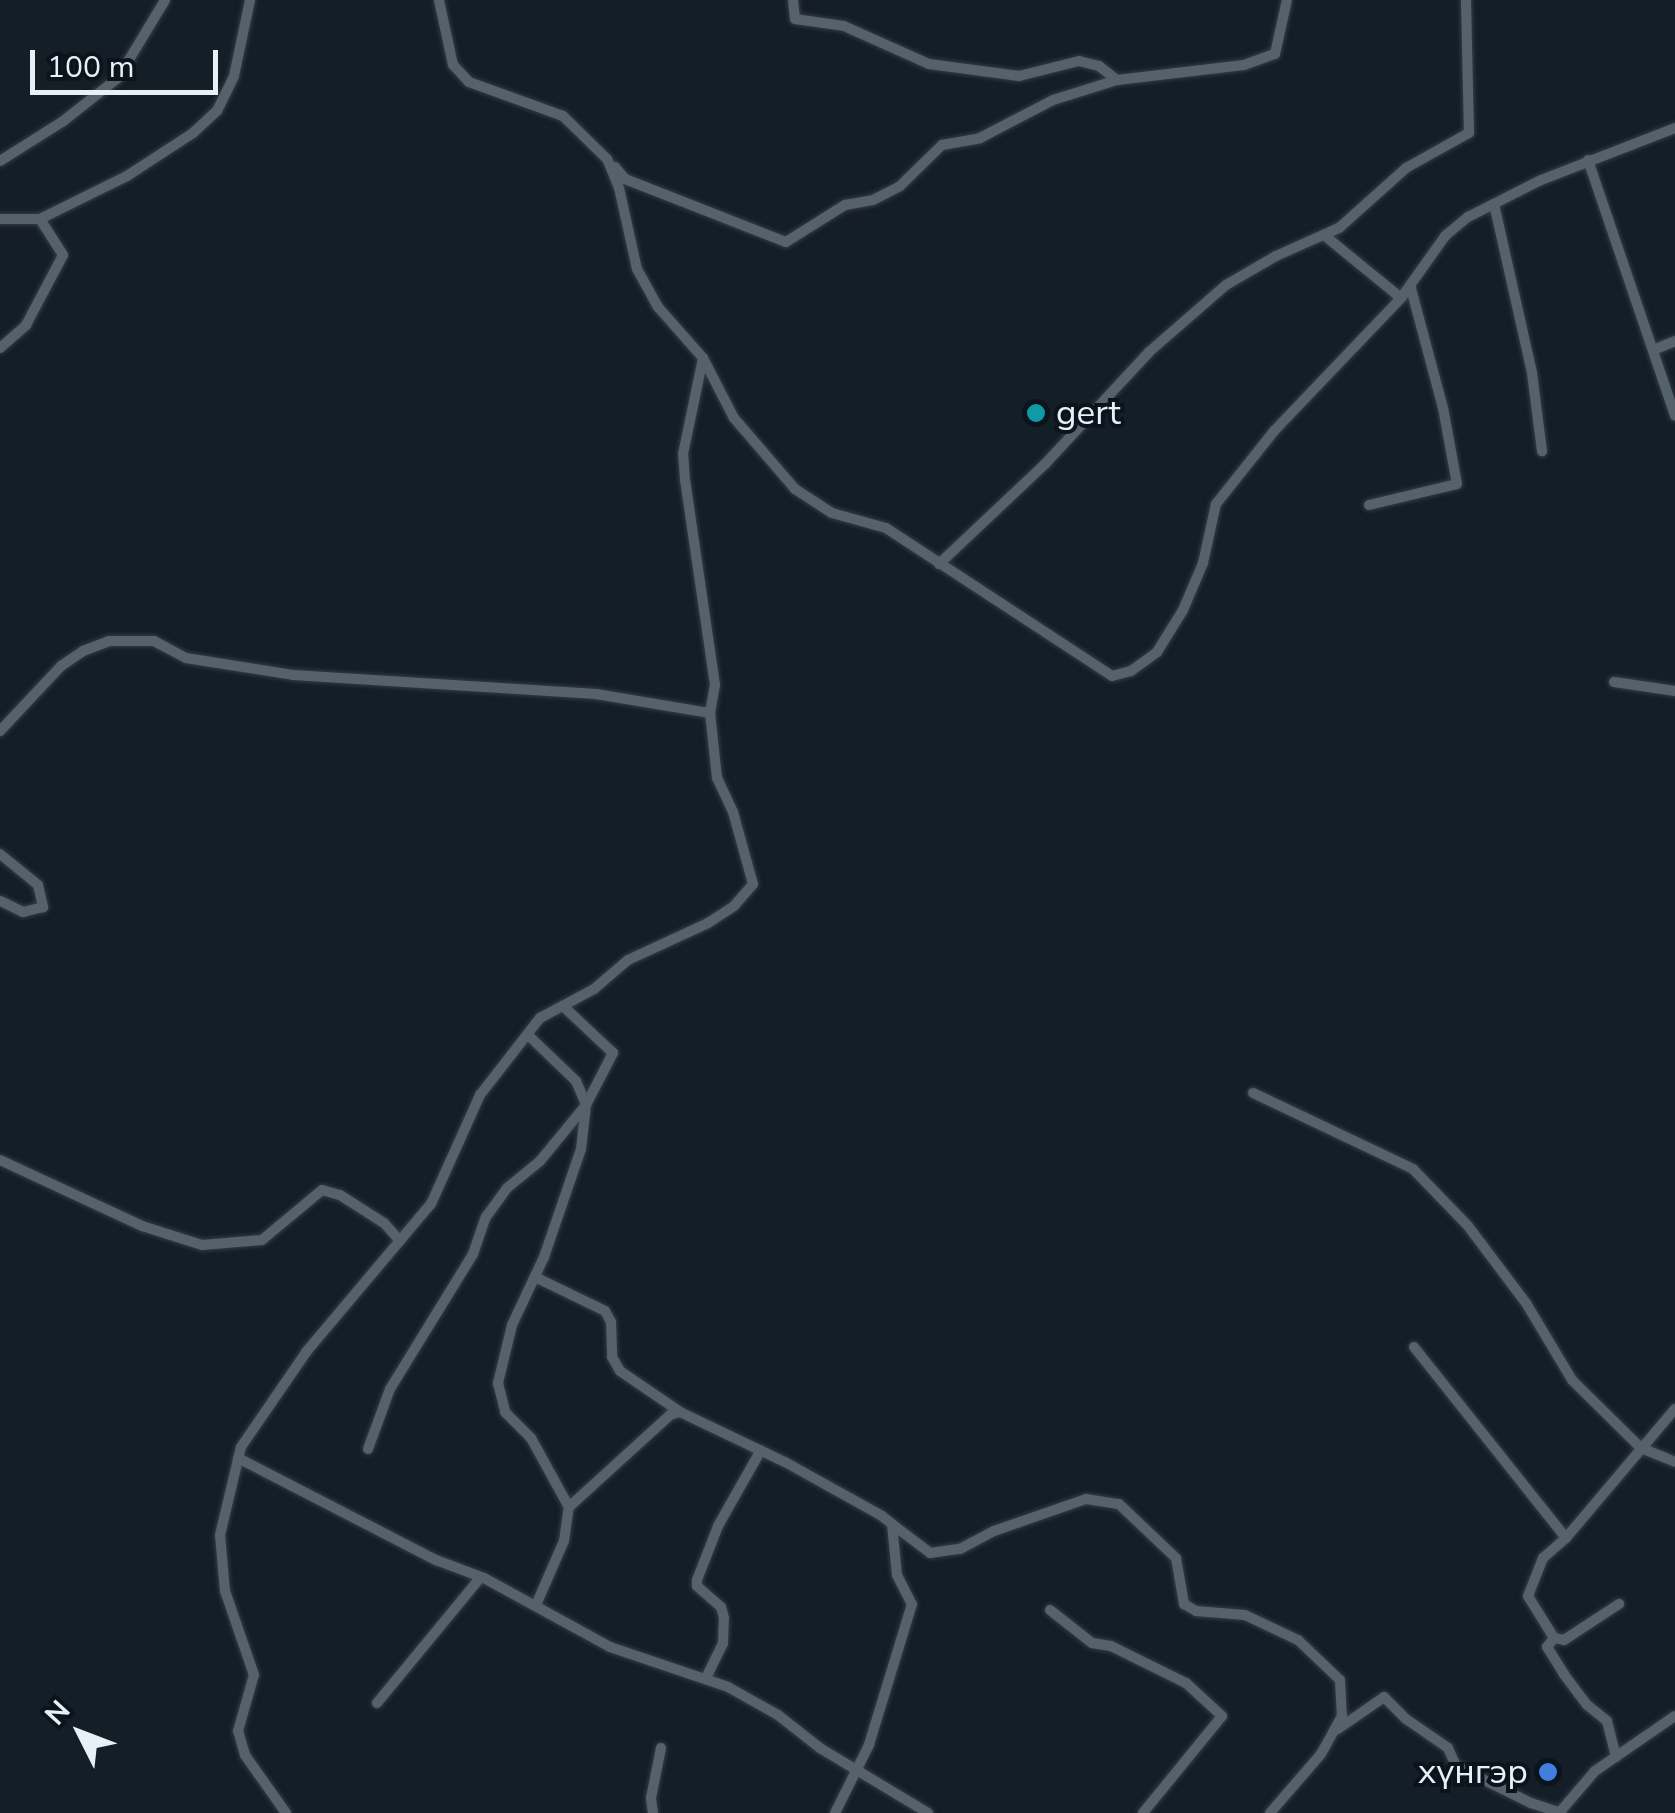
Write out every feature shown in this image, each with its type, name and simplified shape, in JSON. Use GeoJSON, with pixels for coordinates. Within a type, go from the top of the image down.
{"type":"FeatureCollection","features":[{"type":"Feature","properties":{"kind":"street"},"geometry":{"type":"LineString","coordinates":[[0,161],[62,122],[118,78],[166,0]]}},
{"type":"Feature","properties":{"kind":"street"},"geometry":{"type":"LineString","coordinates":[[0,219],[40,220],[128,176],[194,133],[217,111],[234,76],[250,0]]}},
{"type":"Feature","properties":{"kind":"street"},"geometry":{"type":"LineString","coordinates":[[439,0],[452,65],[469,82],[563,116],[625,180],[786,242],[846,205],[873,200],[900,186],[942,145],[980,138],[1053,100],[1117,80],[1244,66],[1275,54],[1287,0]]}},
{"type":"Feature","properties":{"kind":"street"},"geometry":{"type":"LineString","coordinates":[[793,0],[795,19],[844,26],[929,64],[1019,76],[1079,61],[1099,66],[1117,80]]}},
{"type":"Feature","properties":{"kind":"street"},"geometry":{"type":"LineString","coordinates":[[939,564],[1046,464],[1149,352],[1226,285],[1324,235],[1358,213],[1406,168],[1469,133],[1466,0]]}},
{"type":"Feature","properties":{"kind":"street"},"geometry":{"type":"LineString","coordinates":[[608,159],[620,188],[638,269],[658,306],[703,358],[734,418],[796,489],[832,513],[886,528],[1112,676],[1132,671],[1156,652],[1183,610],[1202,564],[1216,504],[1274,431],[1401,298],[1445,236],[1468,216],[1588,160],[1675,128]]}},
{"type":"Feature","properties":{"kind":"street"},"geometry":{"type":"LineString","coordinates":[[1588,160],[1675,416]]}},
{"type":"Feature","properties":{"kind":"street"},"geometry":{"type":"LineString","coordinates":[[1494,204],[1532,373],[1542,451]]}},
{"type":"Feature","properties":{"kind":"street"},"geometry":{"type":"LineString","coordinates":[[0,348],[26,325],[63,254],[40,220]]}},
{"type":"Feature","properties":{"kind":"street"},"geometry":{"type":"LineString","coordinates":[[1324,235],[1401,298]]}},
{"type":"Feature","properties":{"kind":"street"},"geometry":{"type":"LineString","coordinates":[[1369,505],[1457,484],[1443,408],[1410,286]]}},
{"type":"Feature","properties":{"kind":"street"},"geometry":{"type":"LineString","coordinates":[[1653,350],[1675,341]]}},
{"type":"Feature","properties":{"kind":"street"},"geometry":{"type":"LineString","coordinates":[[286,1813],[245,1755],[238,1731],[254,1675],[225,1591],[220,1535],[241,1446],[307,1352],[431,1204],[480,1095],[540,1018],[594,989],[628,960],[708,923],[734,906],[753,884],[733,812],[717,778],[710,713],[716,685],[696,580],[683,454],[703,358]]}},
{"type":"Feature","properties":{"kind":"street"},"geometry":{"type":"LineString","coordinates":[[0,731],[61,666],[83,650],[109,642],[154,640],[186,658],[292,675],[596,694],[710,713]]}},
{"type":"Feature","properties":{"kind":"street"},"geometry":{"type":"LineString","coordinates":[[1614,682],[1675,691]]}},
{"type":"Feature","properties":{"kind":"street"},"geometry":{"type":"LineString","coordinates":[[0,854],[38,885],[43,907],[23,912],[0,901]]}},
{"type":"Feature","properties":{"kind":"street"},"geometry":{"type":"LineString","coordinates":[[368,1449],[390,1389],[473,1254],[486,1217],[507,1188],[540,1161],[586,1105],[612,1053],[563,1006]]}},
{"type":"Feature","properties":{"kind":"street"},"geometry":{"type":"LineString","coordinates":[[528,1035],[576,1080],[586,1105],[581,1149],[535,1276],[512,1325],[498,1383],[504,1412],[531,1438],[569,1506],[564,1541],[536,1606]]}},
{"type":"Feature","properties":{"kind":"street"},"geometry":{"type":"LineString","coordinates":[[1253,1093],[1412,1169],[1480,1241],[1526,1303],[1562,1368],[1641,1448],[1675,1462]]}},
{"type":"Feature","properties":{"kind":"street"},"geometry":{"type":"LineString","coordinates":[[0,1160],[52,1188],[142,1226],[202,1245],[262,1240],[322,1190],[340,1195],[384,1223],[400,1241]]}},
{"type":"Feature","properties":{"kind":"street"},"geometry":{"type":"LineString","coordinates":[[535,1276],[604,1311],[611,1322],[612,1357],[620,1371],[680,1412],[761,1450],[892,1524],[930,1553],[960,1549],[994,1531],[1086,1498],[1119,1504],[1176,1558],[1184,1604],[1196,1612],[1245,1615],[1298,1640],[1340,1680],[1342,1716],[1334,1732],[1321,1754],[1270,1813]]}},
{"type":"Feature","properties":{"kind":"street"},"geometry":{"type":"LineString","coordinates":[[1414,1347],[1566,1538]]}},
{"type":"Feature","properties":{"kind":"street"},"geometry":{"type":"LineString","coordinates":[[1619,1604],[1564,1640],[1554,1638],[1528,1596],[1543,1558],[1566,1538],[1675,1409]]}},
{"type":"Feature","properties":{"kind":"street"},"geometry":{"type":"LineString","coordinates":[[569,1506],[670,1415],[680,1412]]}},
{"type":"Feature","properties":{"kind":"street"},"geometry":{"type":"LineString","coordinates":[[706,1678],[723,1643],[724,1618],[722,1607],[697,1586],[699,1570],[761,1450]]}},
{"type":"Feature","properties":{"kind":"street"},"geometry":{"type":"LineString","coordinates":[[238,1458],[436,1560],[481,1576],[624,1653],[706,1678],[778,1714],[857,1772],[928,1813]]}},
{"type":"Feature","properties":{"kind":"street"},"geometry":{"type":"LineString","coordinates":[[836,1813],[870,1746],[912,1604],[896,1576],[892,1524]]}},
{"type":"Feature","properties":{"kind":"street"},"geometry":{"type":"LineString","coordinates":[[377,1703],[481,1576]]}},
{"type":"Feature","properties":{"kind":"street"},"geometry":{"type":"LineString","coordinates":[[1050,1610],[1092,1643],[1111,1646],[1186,1684],[1222,1716],[1144,1813]]}},
{"type":"Feature","properties":{"kind":"street"},"geometry":{"type":"LineString","coordinates":[[1554,1638],[1548,1647],[1587,1705],[1608,1722],[1616,1757]]}},
{"type":"Feature","properties":{"kind":"street"},"geometry":{"type":"LineString","coordinates":[[1334,1732],[1384,1697],[1448,1748],[1456,1766],[1531,1804],[1560,1812],[1595,1771],[1675,1716]]}},
{"type":"Feature","properties":{"kind":"street"},"geometry":{"type":"LineString","coordinates":[[653,1813],[651,1798],[662,1748]]}},
{"type":"Feature","properties":{"kind":"place","name":"gert"},"geometry":{"type":"Point","coordinates":[1036,413]}},
{"type":"Feature","properties":{"kind":"place","name":"хүнгэр"},"geometry":{"type":"Point","coordinates":[1548,1772]}}]}
